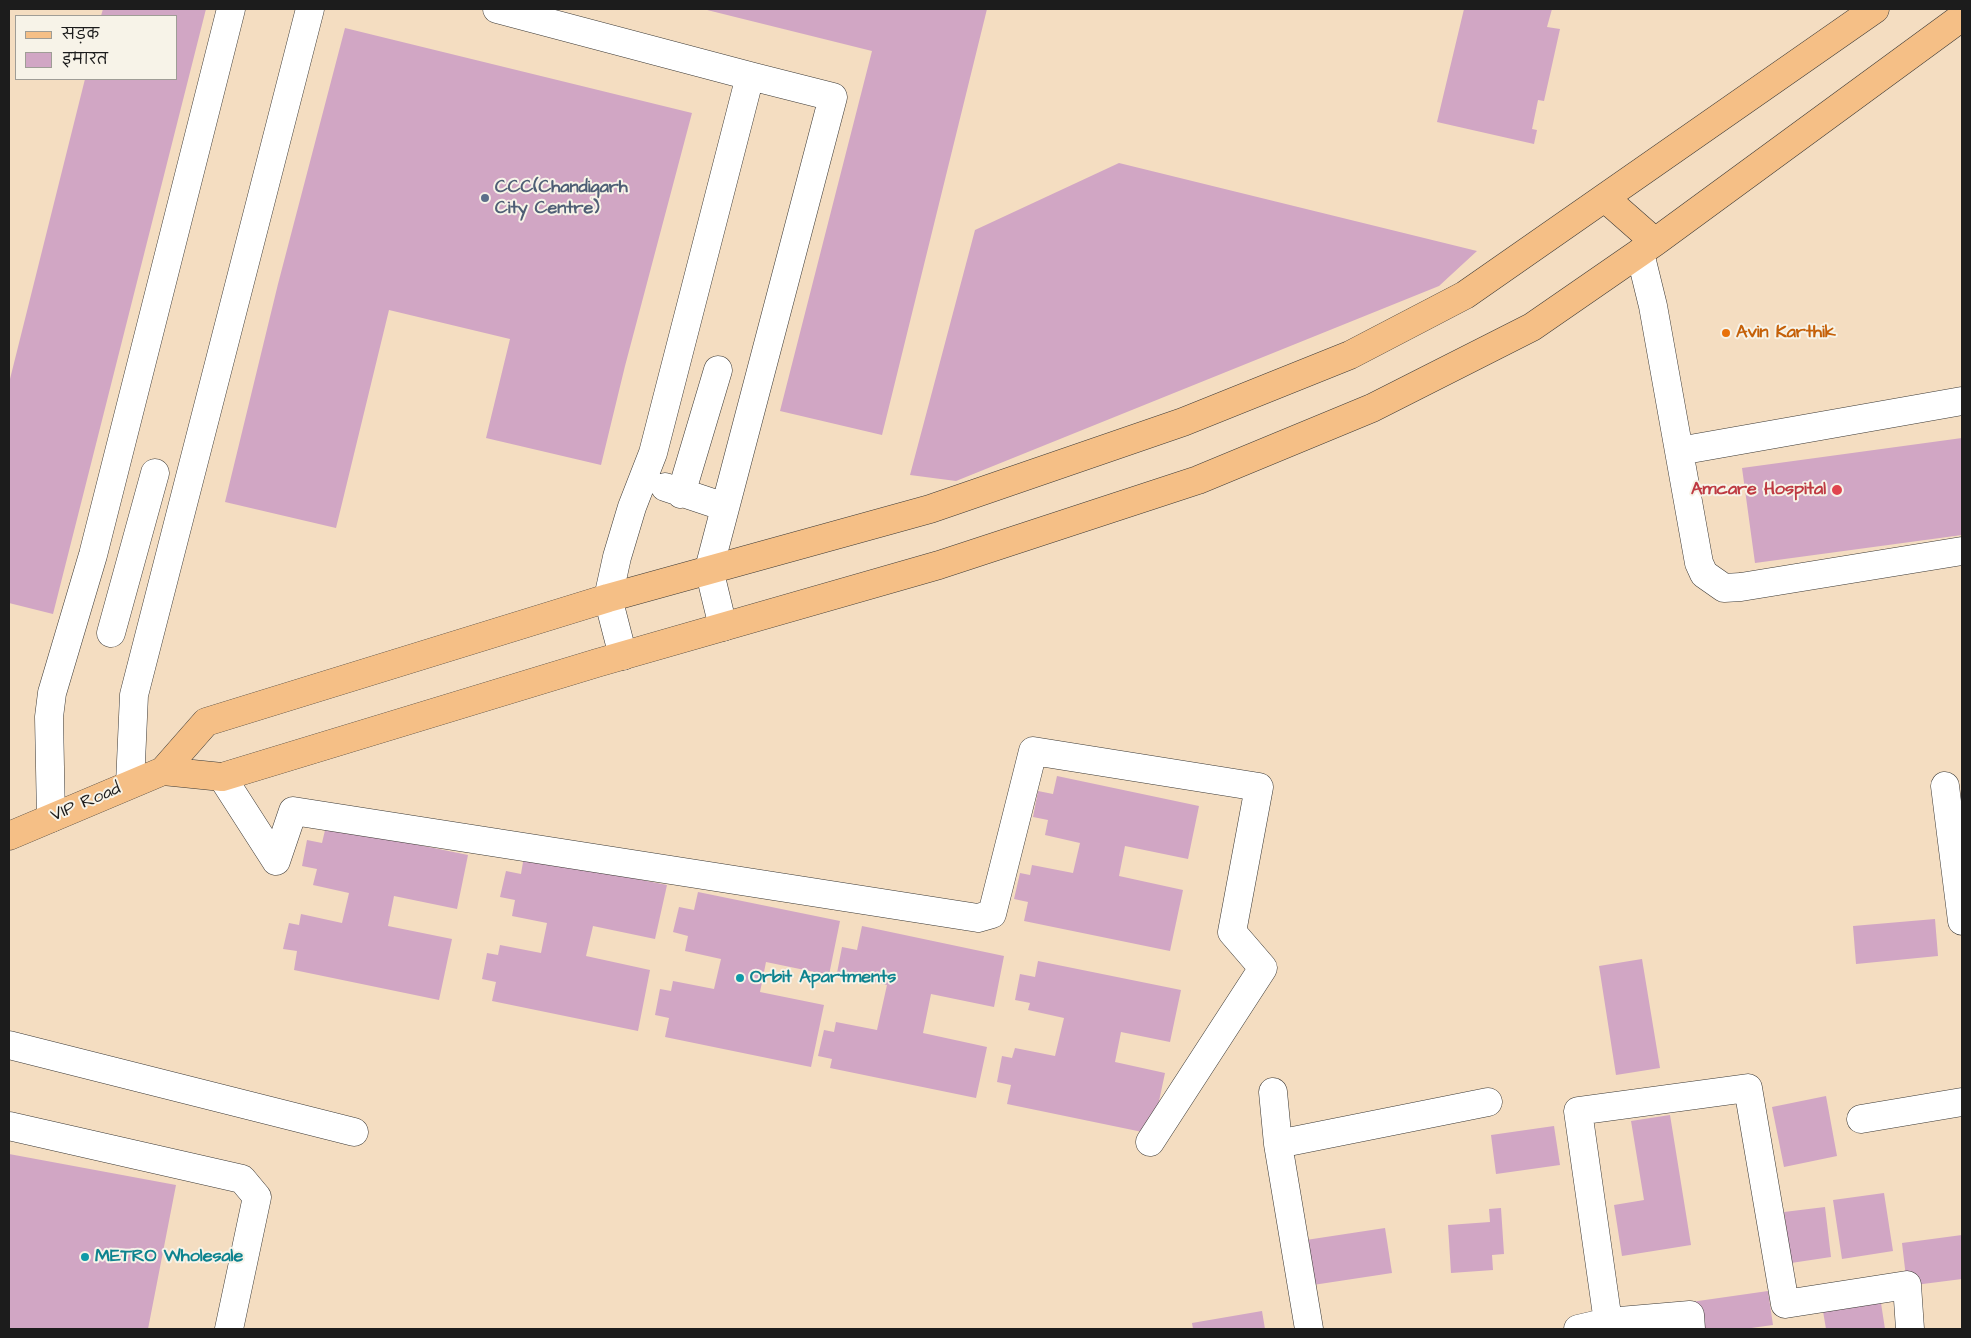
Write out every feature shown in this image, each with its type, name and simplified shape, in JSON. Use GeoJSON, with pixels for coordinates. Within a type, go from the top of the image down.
{"type":"FeatureCollection","features":[{"type":"Feature","properties":{"kind":"main road"},"geometry":{"type":"LineString","coordinates":[[162,771],[206,722],[608,598],[930,510],[1183,422],[1350,355],[1465,295],[1875,9]]}},
{"type":"Feature","properties":{"kind":"main road"},"geometry":{"type":"LineString","coordinates":[[162,771],[222,777],[623,656],[939,565],[1207,477],[1372,408],[1532,327],[1647,247],[1962,17]]}},
{"type":"Feature","properties":{"kind":"main road"},"geometry":{"type":"LineString","coordinates":[[1605,198],[1647,247]]}},
{"type":"Feature","properties":{"kind":"main road","name":"VIP Road"},"geometry":{"type":"LineString","coordinates":[[9,836],[162,771]]}},
{"type":"Feature","properties":{"kind":"street"},"geometry":{"type":"LineString","coordinates":[[51,818],[49,716],[52,693],[93,555],[231,9]]}},
{"type":"Feature","properties":{"kind":"street"},"geometry":{"type":"LineString","coordinates":[[130,784],[134,695],[310,9]]}},
{"type":"Feature","properties":{"kind":"street"},"geometry":{"type":"LineString","coordinates":[[497,9],[833,97],[709,569],[723,627]]}},
{"type":"Feature","properties":{"kind":"street"},"geometry":{"type":"LineString","coordinates":[[623,656],[608,598],[619,548],[632,507],[653,453],[750,76]]}},
{"type":"Feature","properties":{"kind":"street"},"geometry":{"type":"LineString","coordinates":[[1647,247],[1653,306],[1699,563],[1704,574],[1724,588],[1741,587],[1962,551]]}},
{"type":"Feature","properties":{"kind":"street"},"geometry":{"type":"LineString","coordinates":[[681,494],[718,370]]}},
{"type":"Feature","properties":{"kind":"street"},"geometry":{"type":"LineString","coordinates":[[1679,451],[1962,401]]}},
{"type":"Feature","properties":{"kind":"street"},"geometry":{"type":"LineString","coordinates":[[111,633],[155,473]]}},
{"type":"Feature","properties":{"kind":"street"},"geometry":{"type":"LineString","coordinates":[[644,480],[681,494],[725,507]]}},
{"type":"Feature","properties":{"kind":"street"},"geometry":{"type":"LineString","coordinates":[[73,621],[147,644]]}},
{"type":"Feature","properties":{"kind":"street"},"geometry":{"type":"LineString","coordinates":[[222,777],[276,861],[293,811],[978,918],[992,914],[1033,751],[1259,786],[1232,932],[1262,968],[1150,1142]]}},
{"type":"Feature","properties":{"kind":"street"},"geometry":{"type":"LineString","coordinates":[[1945,786],[1962,921]]}},
{"type":"Feature","properties":{"kind":"street"},"geometry":{"type":"LineString","coordinates":[[9,1045],[354,1132]]}},
{"type":"Feature","properties":{"kind":"street"},"geometry":{"type":"LineString","coordinates":[[1608,1322],[1578,1111],[1748,1088],[1785,1304],[1907,1285],[1910,1329]]}},
{"type":"Feature","properties":{"kind":"street"},"geometry":{"type":"LineString","coordinates":[[1273,1092],[1278,1144],[1309,1329]]}},
{"type":"Feature","properties":{"kind":"street"},"geometry":{"type":"LineString","coordinates":[[1278,1144],[1488,1102]]}},
{"type":"Feature","properties":{"kind":"street"},"geometry":{"type":"LineString","coordinates":[[1861,1119],[1962,1102]]}},
{"type":"Feature","properties":{"kind":"street"},"geometry":{"type":"LineString","coordinates":[[9,1126],[242,1179],[257,1197],[228,1329]]}},
{"type":"Feature","properties":{"kind":"street"},"geometry":{"type":"LineString","coordinates":[[1578,1329],[1608,1322],[1690,1316],[1691,1329]]}},
{"type":"Feature","properties":{"kind":"building"},"geometry":{"type":"Polygon","coordinates":[[[103,9],[206,9],[53,614],[9,603],[9,383],[85,80],[178,80],[178,15],[101,15],[103,9]]]}},
{"type":"Feature","properties":{"kind":"building"},"geometry":{"type":"Polygon","coordinates":[[[703,9],[987,9],[882,435],[780,411],[872,51],[703,9]]]}},
{"type":"Feature","properties":{"kind":"building"},"geometry":{"type":"Polygon","coordinates":[[[1464,9],[1552,9],[1547,27],[1560,29],[1544,101],[1538,100],[1532,129],[1537,130],[1534,144],[1437,122],[1464,9]]]}},
{"type":"Feature","properties":{"kind":"building","name":"CCC(Chandigarh City Centre)"},"geometry":{"type":"Polygon","coordinates":[[[345,28],[692,113],[625,366],[601,465],[486,438],[510,339],[389,310],[336,528],[225,502],[278,284],[345,28]]]}},
{"type":"Feature","properties":{"kind":"building"},"geometry":{"type":"Polygon","coordinates":[[[1119,163],[1477,251],[1439,286],[956,481],[910,475],[975,230],[1119,163]]]}},
{"type":"Feature","properties":{"kind":"building"},"geometry":{"type":"Polygon","coordinates":[[[1962,438],[1962,535],[1755,563],[1742,468],[1962,438]]]}},
{"type":"Feature","properties":{"kind":"building"},"geometry":{"type":"Polygon","coordinates":[[[1057,776],[1199,806],[1188,859],[1125,846],[1119,876],[1183,890],[1170,951],[1024,921],[1028,902],[1014,899],[1020,873],[1030,875],[1032,865],[1073,873],[1080,843],[1045,835],[1048,820],[1033,817],[1038,791],[1053,794],[1057,776]]]}},
{"type":"Feature","properties":{"kind":"building"},"geometry":{"type":"Polygon","coordinates":[[[326,826],[468,855],[457,909],[394,896],[388,926],[452,939],[439,1000],[294,970],[297,951],[283,949],[289,923],[299,925],[301,914],[342,923],[349,893],[313,885],[317,869],[302,866],[307,840],[322,843],[326,826]]]}},
{"type":"Feature","properties":{"kind":"building"},"geometry":{"type":"Polygon","coordinates":[[[524,856],[667,885],[655,939],[593,926],[586,956],[650,970],[638,1031],[492,1001],[496,982],[482,979],[487,953],[498,955],[500,945],[541,953],[547,923],[512,916],[515,900],[500,897],[506,871],[521,874],[524,856]]]}},
{"type":"Feature","properties":{"kind":"building","name":"Orbit Apartments"},"geometry":{"type":"Polygon","coordinates":[[[698,892],[840,921],[829,975],[766,962],[760,992],[824,1005],[811,1067],[665,1037],[669,1018],[655,1015],[660,989],[671,991],[673,981],[714,989],[721,959],[685,951],[688,936],[673,932],[679,907],[694,910],[698,892]]]}},
{"type":"Feature","properties":{"kind":"building"},"geometry":{"type":"Polygon","coordinates":[[[1935,919],[1938,956],[1856,964],[1853,926],[1935,919]]]}},
{"type":"Feature","properties":{"kind":"building"},"geometry":{"type":"Polygon","coordinates":[[[862,926],[1004,956],[994,1007],[931,994],[923,1033],[987,1047],[976,1098],[830,1068],[832,1059],[818,1056],[824,1030],[834,1032],[836,1022],[877,1030],[887,985],[837,973],[842,947],[857,950],[862,926]]]}},
{"type":"Feature","properties":{"kind":"building"},"geometry":{"type":"Polygon","coordinates":[[[1642,959],[1660,1068],[1616,1075],[1599,966],[1642,959]]]}},
{"type":"Feature","properties":{"kind":"building"},"geometry":{"type":"Polygon","coordinates":[[[1038,961],[1181,990],[1170,1042],[1121,1032],[1115,1062],[1165,1073],[1152,1134],[1007,1104],[1011,1085],[997,1082],[1002,1056],[1012,1058],[1015,1048],[1055,1056],[1064,1018],[1028,1010],[1030,1003],[1015,1000],[1020,974],[1035,977],[1038,961]]]}},
{"type":"Feature","properties":{"kind":"building"},"geometry":{"type":"Polygon","coordinates":[[[1826,1096],[1837,1156],[1784,1167],[1772,1107],[1826,1096]]]}},
{"type":"Feature","properties":{"kind":"building"},"geometry":{"type":"Polygon","coordinates":[[[1670,1115],[1691,1245],[1622,1256],[1614,1205],[1644,1200],[1631,1121],[1670,1115]]]}},
{"type":"Feature","properties":{"kind":"building"},"geometry":{"type":"Polygon","coordinates":[[[1554,1126],[1560,1165],[1496,1174],[1491,1135],[1554,1126]]]}},
{"type":"Feature","properties":{"kind":"building","name":"METRO Wholesale"},"geometry":{"type":"Polygon","coordinates":[[[9,1154],[176,1185],[148,1329],[9,1329],[9,1154]]]}},
{"type":"Feature","properties":{"kind":"building"},"geometry":{"type":"Polygon","coordinates":[[[1884,1193],[1893,1251],[1842,1259],[1833,1200],[1884,1193]]]}},
{"type":"Feature","properties":{"kind":"building"},"geometry":{"type":"Polygon","coordinates":[[[1825,1207],[1831,1257],[1791,1263],[1784,1212],[1825,1207]]]}},
{"type":"Feature","properties":{"kind":"building"},"geometry":{"type":"Polygon","coordinates":[[[1501,1208],[1504,1254],[1492,1255],[1493,1270],[1451,1273],[1448,1225],[1490,1222],[1489,1209],[1501,1208]]]}},
{"type":"Feature","properties":{"kind":"building"},"geometry":{"type":"Polygon","coordinates":[[[1385,1228],[1392,1273],[1313,1285],[1306,1240],[1385,1228]]]}},
{"type":"Feature","properties":{"kind":"building"},"geometry":{"type":"Polygon","coordinates":[[[1962,1235],[1962,1279],[1907,1286],[1902,1243],[1962,1235]]]}},
{"type":"Feature","properties":{"kind":"building"},"geometry":{"type":"Polygon","coordinates":[[[1768,1291],[1773,1325],[1744,1329],[1694,1329],[1691,1302],[1768,1291]]]}},
{"type":"Feature","properties":{"kind":"building"},"geometry":{"type":"Polygon","coordinates":[[[1881,1303],[1885,1329],[1826,1329],[1823,1311],[1881,1303]]]}},
{"type":"Feature","properties":{"kind":"building"},"geometry":{"type":"Polygon","coordinates":[[[1262,1311],[1265,1329],[1193,1329],[1192,1323],[1262,1311]]]}},
{"type":"Feature","properties":{"kind":"place","name":"CCC(Chandigarh City Centre)"},"geometry":{"type":"Point","coordinates":[485,198]}},
{"type":"Feature","properties":{"kind":"place","name":"Avin Karthik"},"geometry":{"type":"Point","coordinates":[1726,333]}},
{"type":"Feature","properties":{"kind":"place","name":"Amcare Hospital"},"geometry":{"type":"Point","coordinates":[1837,490]}},
{"type":"Feature","properties":{"kind":"place","name":"Orbit Apartments"},"geometry":{"type":"Point","coordinates":[740,978]}},
{"type":"Feature","properties":{"kind":"place","name":"METRO Wholesale"},"geometry":{"type":"Point","coordinates":[85,1257]}}]}
